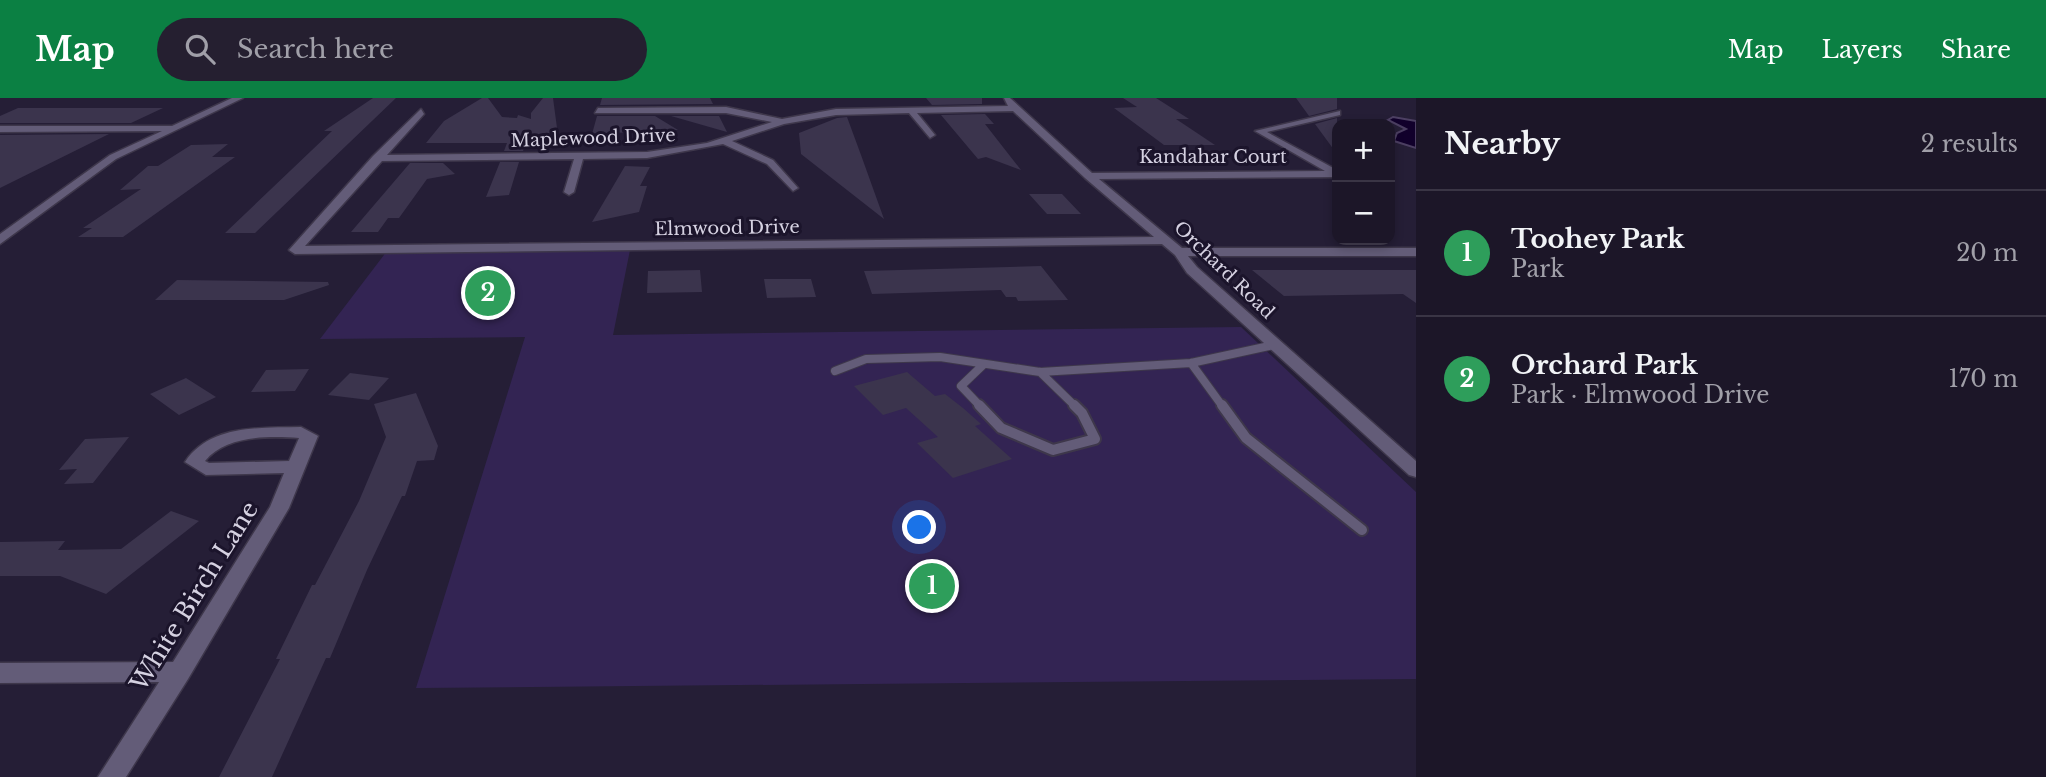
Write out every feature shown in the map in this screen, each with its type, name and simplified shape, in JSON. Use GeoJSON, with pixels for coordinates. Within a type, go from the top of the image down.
{"type":"FeatureCollection","features":[{"type":"Feature","properties":{"kind":"street"},"geometry":{"type":"LineString","coordinates":[[0,240],[102,164],[239,98]]}},
{"type":"Feature","properties":{"kind":"street","name":"Orchard Road"},"geometry":{"type":"LineString","coordinates":[[1005,98],[1089,176],[1166,240],[1192,270],[1416,471]]}},
{"type":"Feature","properties":{"kind":"street","name":"Maplewood Drive"},"geometry":{"type":"LineString","coordinates":[[376,158],[579,158],[664,154],[724,141],[782,122],[836,112],[1015,108]]}},
{"type":"Feature","properties":{"kind":"street"},"geometry":{"type":"LineString","coordinates":[[910,109],[930,135]]}},
{"type":"Feature","properties":{"kind":"street"},"geometry":{"type":"LineString","coordinates":[[598,111],[726,110],[782,122]]}},
{"type":"Feature","properties":{"kind":"street"},"geometry":{"type":"LineString","coordinates":[[376,158],[421,112]]}},
{"type":"Feature","properties":{"kind":"street","name":"Kandahar Court"},"geometry":{"type":"LineString","coordinates":[[1332,171],[1259,131],[1337,113]]}},
{"type":"Feature","properties":{"kind":"street"},"geometry":{"type":"LineString","coordinates":[[0,129],[114,126],[173,128]]}},
{"type":"Feature","properties":{"kind":"street"},"geometry":{"type":"LineString","coordinates":[[724,141],[770,162],[793,188]]}},
{"type":"Feature","properties":{"kind":"street","name":"Elmwood Drive"},"geometry":{"type":"LineString","coordinates":[[376,158],[295,250],[1166,240]]}},
{"type":"Feature","properties":{"kind":"street"},"geometry":{"type":"LineString","coordinates":[[569,192],[579,158]]}},
{"type":"Feature","properties":{"kind":"street","name":"Kandahar Court"},"geometry":{"type":"LineString","coordinates":[[1089,176],[1332,174]]}},
{"type":"Feature","properties":{"kind":"street"},"geometry":{"type":"LineString","coordinates":[[1179,252],[1416,252]]}},
{"type":"Feature","properties":{"kind":"street","name":"White Birch Lane"},"geometry":{"type":"LineString","coordinates":[[111,777],[180,672],[279,508],[309,436],[301,432],[219,439],[202,449],[194,462],[206,469],[295,467]]}},
{"type":"Feature","properties":{"kind":"street"},"geometry":{"type":"LineString","coordinates":[[0,673],[180,672]]}},
{"type":"Feature","properties":{"kind":"lane"},"geometry":{"type":"LineString","coordinates":[[835,371],[866,359],[940,357],[1041,372],[1191,363],[1274,345]]}},
{"type":"Feature","properties":{"kind":"lane"},"geometry":{"type":"LineString","coordinates":[[1191,363],[1247,438],[1362,530]]}},
{"type":"Feature","properties":{"kind":"lane"},"geometry":{"type":"LineString","coordinates":[[984,364],[961,386],[1001,428],[1054,450],[1095,439],[1082,413],[1041,372]]}},
{"type":"Feature","properties":{"kind":"shaded area"},"geometry":{"type":"Polygon","coordinates":[[[1393,117],[1416,121],[1416,148],[1395,141],[1397,133],[1406,129],[1395,124],[1395,119],[1390,119],[1393,117]]]}},
{"type":"Feature","properties":{"kind":"shaded area"},"geometry":{"type":"Polygon","coordinates":[[[630,250],[613,335],[1241,327],[1416,492],[1416,679],[416,688],[525,337],[320,339],[387,251],[630,250]]]}},
{"type":"Feature","properties":{"kind":"building"},"geometry":{"type":"Polygon","coordinates":[[[373,98],[396,98],[255,233],[225,233],[332,131],[324,131],[373,98]]]}},
{"type":"Feature","properties":{"kind":"building"},"geometry":{"type":"Polygon","coordinates":[[[482,98],[488,98],[502,117],[517,118],[518,115],[531,119],[531,113],[543,98],[553,98],[559,143],[526,143],[523,151],[504,151],[507,143],[426,143],[444,121],[482,98]]]}},
{"type":"Feature","properties":{"kind":"building"},"geometry":{"type":"Polygon","coordinates":[[[602,98],[710,98],[713,104],[600,105],[602,98]]]}},
{"type":"Feature","properties":{"kind":"building"},"geometry":{"type":"Polygon","coordinates":[[[926,98],[982,98],[982,104],[932,105],[926,98]]]}},
{"type":"Feature","properties":{"kind":"building"},"geometry":{"type":"Polygon","coordinates":[[[1123,98],[1156,98],[1189,119],[1176,119],[1215,145],[1164,145],[1114,108],[1137,107],[1123,98]]]}},
{"type":"Feature","properties":{"kind":"building"},"geometry":{"type":"Polygon","coordinates":[[[1296,98],[1337,98],[1337,109],[1309,116],[1296,98]]]}},
{"type":"Feature","properties":{"kind":"building"},"geometry":{"type":"Polygon","coordinates":[[[18,108],[163,108],[131,123],[0,123],[0,116],[18,108]]]}},
{"type":"Feature","properties":{"kind":"building"},"geometry":{"type":"Polygon","coordinates":[[[985,114],[994,124],[985,124],[1021,170],[986,157],[978,159],[941,115],[985,114]]]}},
{"type":"Feature","properties":{"kind":"building"},"geometry":{"type":"Polygon","coordinates":[[[597,116],[655,116],[678,130],[592,134],[597,116]]]}},
{"type":"Feature","properties":{"kind":"building"},"geometry":{"type":"Polygon","coordinates":[[[671,116],[719,116],[727,132],[671,116]]]}},
{"type":"Feature","properties":{"kind":"building"},"geometry":{"type":"Polygon","coordinates":[[[847,117],[884,219],[801,154],[799,133],[837,118],[847,117]]]}},
{"type":"Feature","properties":{"kind":"building"},"geometry":{"type":"Polygon","coordinates":[[[1332,119],[1332,147],[1315,124],[1332,119]]]}},
{"type":"Feature","properties":{"kind":"building"},"geometry":{"type":"Polygon","coordinates":[[[109,134],[0,188],[0,135],[109,134]]]}},
{"type":"Feature","properties":{"kind":"building"},"geometry":{"type":"Polygon","coordinates":[[[228,144],[212,157],[235,157],[123,237],[78,237],[92,228],[83,228],[141,189],[120,190],[148,166],[158,166],[191,145],[228,144]]]}},
{"type":"Feature","properties":{"kind":"building"},"geometry":{"type":"Polygon","coordinates":[[[500,162],[519,162],[509,195],[486,197],[500,162]]]}},
{"type":"Feature","properties":{"kind":"building"},"geometry":{"type":"Polygon","coordinates":[[[410,163],[443,163],[455,174],[427,179],[399,218],[388,218],[378,232],[351,232],[410,163]]]}},
{"type":"Feature","properties":{"kind":"building"},"geometry":{"type":"Polygon","coordinates":[[[625,166],[650,167],[640,186],[647,186],[639,212],[592,222],[625,166]]]}},
{"type":"Feature","properties":{"kind":"building"},"geometry":{"type":"Polygon","coordinates":[[[1029,194],[1062,194],[1081,214],[1047,214],[1029,194]]]}},
{"type":"Feature","properties":{"kind":"building"},"geometry":{"type":"Polygon","coordinates":[[[1041,266],[1068,300],[1018,301],[1016,297],[1006,297],[1001,290],[872,294],[864,271],[1041,266]]]}},
{"type":"Feature","properties":{"kind":"building"},"geometry":{"type":"Polygon","coordinates":[[[700,270],[702,292],[647,293],[648,271],[700,270]]]}},
{"type":"Feature","properties":{"kind":"building"},"geometry":{"type":"Polygon","coordinates":[[[1252,270],[1416,270],[1416,303],[1403,294],[1284,296],[1252,270]]]}},
{"type":"Feature","properties":{"kind":"building"},"geometry":{"type":"Polygon","coordinates":[[[764,279],[811,279],[816,297],[767,298],[764,279]]]}},
{"type":"Feature","properties":{"kind":"building"},"geometry":{"type":"Polygon","coordinates":[[[177,280],[328,282],[329,285],[284,300],[155,300],[177,280]]]}},
{"type":"Feature","properties":{"kind":"building"},"geometry":{"type":"Polygon","coordinates":[[[309,369],[295,391],[251,392],[266,370],[309,369]]]}},
{"type":"Feature","properties":{"kind":"building"},"geometry":{"type":"Polygon","coordinates":[[[907,372],[935,396],[945,394],[963,408],[981,424],[975,426],[1012,459],[953,478],[917,443],[938,437],[906,408],[883,415],[854,386],[907,372]]]}},
{"type":"Feature","properties":{"kind":"building"},"geometry":{"type":"Polygon","coordinates":[[[350,373],[389,378],[369,400],[328,395],[350,373]]]}},
{"type":"Feature","properties":{"kind":"building"},"geometry":{"type":"Polygon","coordinates":[[[186,378],[216,397],[179,415],[150,394],[186,378]]]}},
{"type":"Feature","properties":{"kind":"building"},"geometry":{"type":"Polygon","coordinates":[[[416,393],[438,446],[434,460],[417,461],[405,496],[402,496],[330,658],[326,658],[272,777],[219,777],[280,659],[276,659],[312,585],[315,585],[359,501],[386,437],[374,404],[416,393]]]}},
{"type":"Feature","properties":{"kind":"building"},"geometry":{"type":"Polygon","coordinates":[[[129,437],[93,483],[64,484],[77,469],[59,470],[85,439],[129,437]]]}},
{"type":"Feature","properties":{"kind":"building"},"geometry":{"type":"Polygon","coordinates":[[[171,511],[199,521],[106,594],[60,576],[0,576],[0,542],[65,541],[58,550],[121,549],[171,511]]]}},
{"type":"Feature","properties":{"kind":"place","name":"Orchard Park"},"geometry":{"type":"Point","coordinates":[488,293]}},
{"type":"Feature","properties":{"kind":"place","name":"Toohey Park"},"geometry":{"type":"Point","coordinates":[932,586]}}]}
